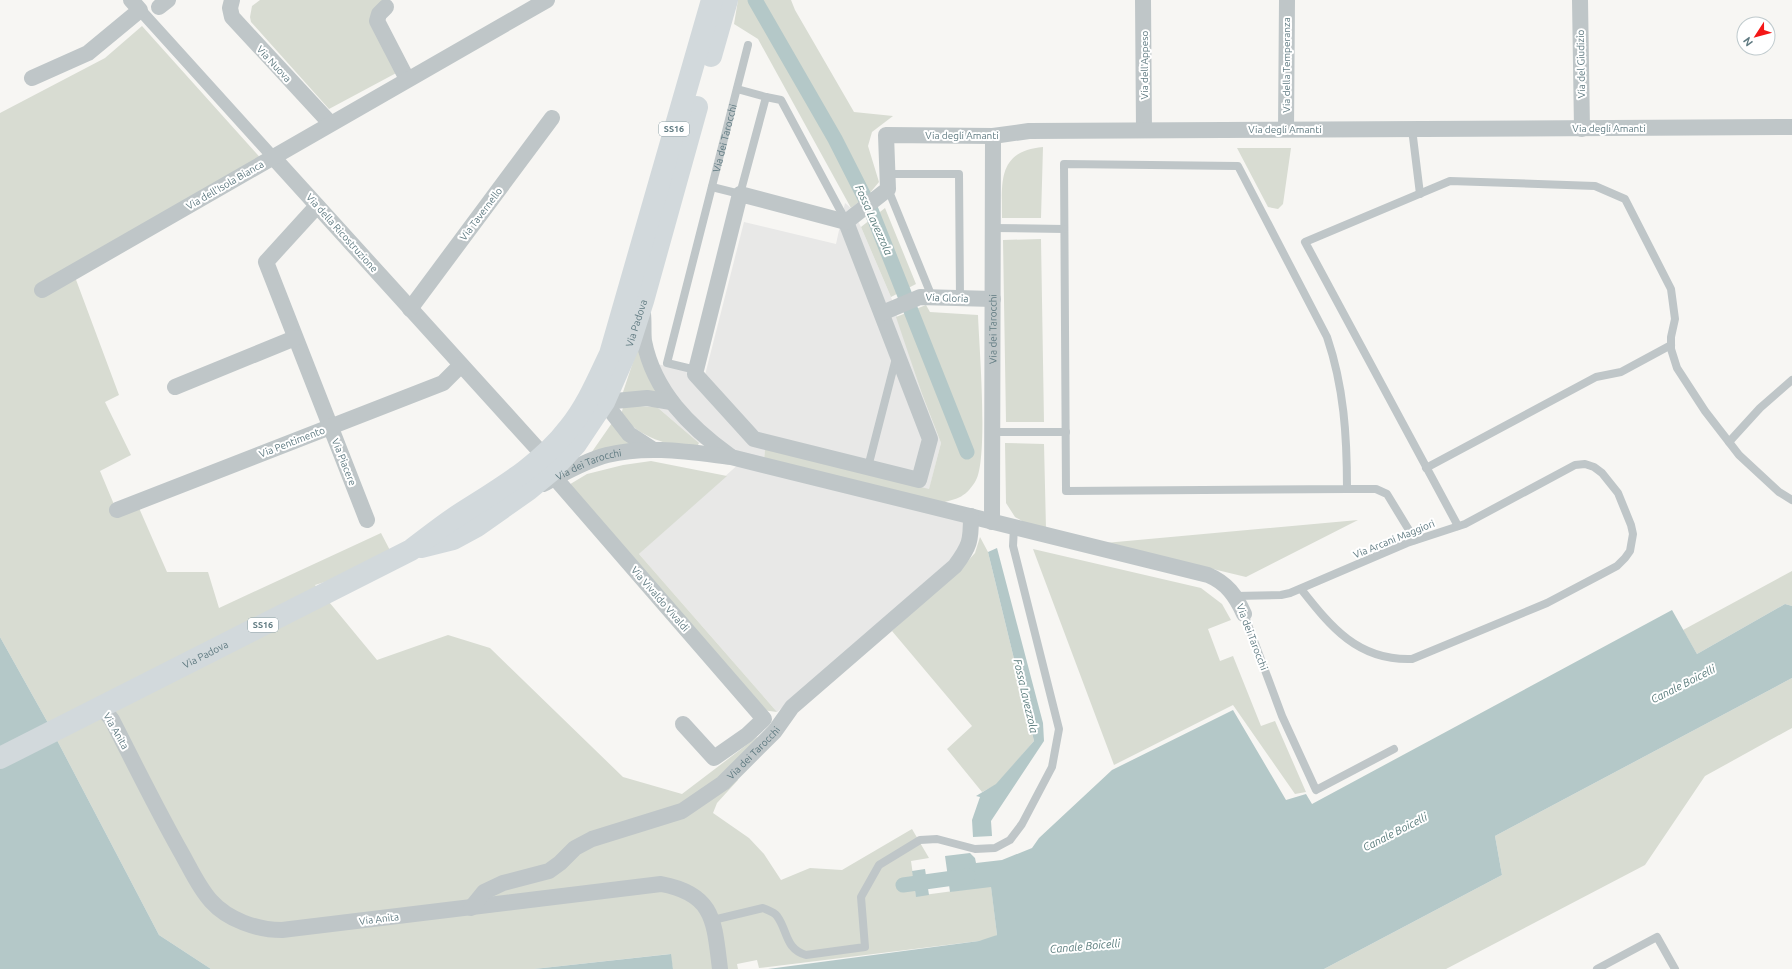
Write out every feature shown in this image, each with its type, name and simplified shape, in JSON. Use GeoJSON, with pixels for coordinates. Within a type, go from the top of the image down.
{"type":"FeatureCollection","features":[{"type":"Feature","properties":{"kind":"main road","name":"Via Padova"},"geometry":{"type":"LineString","coordinates":[[411,550],[453,539],[477,526],[528,490],[576,444],[598,399],[629,345],[643,301],[673,163],[700,67],[712,0]]}},
{"type":"Feature","properties":{"kind":"main road","name":"Via Padova"},"geometry":{"type":"LineString","coordinates":[[700,67],[727,0]]}},
{"type":"Feature","properties":{"kind":"main road","name":"Via Padova"},"geometry":{"type":"LineString","coordinates":[[598,399],[639,259],[673,163]]}},
{"type":"Feature","properties":{"kind":"main road","name":"Via Padova"},"geometry":{"type":"LineString","coordinates":[[0,758],[411,550],[458,515],[508,484],[550,468]]}},
{"type":"Feature","properties":{"kind":"street","name":"Via Nuova"},"geometry":{"type":"LineString","coordinates":[[232,0],[230,8],[232,17],[330,123]]}},
{"type":"Feature","properties":{"kind":"street","name":"Via dell'Isola Bianca"},"geometry":{"type":"LineString","coordinates":[[42,290],[330,123],[547,0]]}},
{"type":"Feature","properties":{"kind":"street","name":"Via dell'Appeso"},"geometry":{"type":"LineString","coordinates":[[1143,0],[1144,130]]}},
{"type":"Feature","properties":{"kind":"street","name":"Via della Temperanza"},"geometry":{"type":"LineString","coordinates":[[1286,130],[1287,0]]}},
{"type":"Feature","properties":{"kind":"street","name":"Via del Giudizio"},"geometry":{"type":"LineString","coordinates":[[1580,0],[1582,129]]}},
{"type":"Feature","properties":{"kind":"street"},"geometry":{"type":"LineString","coordinates":[[32,78],[88,53],[140,9],[164,4]]}},
{"type":"Feature","properties":{"kind":"street"},"geometry":{"type":"LineString","coordinates":[[386,7],[379,14],[379,25],[407,79]]}},
{"type":"Feature","properties":{"kind":"street","name":"Via della Ricostruzione"},"geometry":{"type":"LineString","coordinates":[[140,9],[461,364],[550,468]]}},
{"type":"Feature","properties":{"kind":"street","name":"Via Tavernello"},"geometry":{"type":"LineString","coordinates":[[410,309],[552,118]]}},
{"type":"Feature","properties":{"kind":"street","name":"Via degli Amanti"},"geometry":{"type":"LineString","coordinates":[[884,187],[886,134],[993,136],[1029,131],[1792,127]]}},
{"type":"Feature","properties":{"kind":"street","name":"Via dei Tarocchi"},"geometry":{"type":"LineString","coordinates":[[992,522],[993,136]]}},
{"type":"Feature","properties":{"kind":"street"},"geometry":{"type":"LineString","coordinates":[[852,217],[884,187]]}},
{"type":"Feature","properties":{"kind":"street"},"geometry":{"type":"LineString","coordinates":[[740,194],[852,217],[882,313],[930,438],[920,480],[754,439],[695,374],[740,194]]}},
{"type":"Feature","properties":{"kind":"street","name":"Via Piacere"},"geometry":{"type":"LineString","coordinates":[[317,206],[266,262],[367,520]]}},
{"type":"Feature","properties":{"kind":"street","name":"Via Gloria"},"geometry":{"type":"LineString","coordinates":[[882,313],[926,297],[992,299]]}},
{"type":"Feature","properties":{"kind":"street","name":"Via dei Tarocchi"},"geometry":{"type":"LineString","coordinates":[[643,301],[644,340],[652,368],[671,402],[703,436],[731,457]]}},
{"type":"Feature","properties":{"kind":"street"},"geometry":{"type":"LineString","coordinates":[[175,388],[295,338]]}},
{"type":"Feature","properties":{"kind":"street","name":"Via Pentimento"},"geometry":{"type":"LineString","coordinates":[[117,510],[443,383],[461,364]]}},
{"type":"Feature","properties":{"kind":"street"},"geometry":{"type":"LineString","coordinates":[[598,399],[647,398],[671,402]]}},
{"type":"Feature","properties":{"kind":"street","name":"Via dei Tarocchi"},"geometry":{"type":"LineString","coordinates":[[598,399],[629,434],[652,449]]}},
{"type":"Feature","properties":{"kind":"street"},"geometry":{"type":"LineString","coordinates":[[748,462],[754,439]]}},
{"type":"Feature","properties":{"kind":"street","name":"Via dei Tarocchi"},"geometry":{"type":"LineString","coordinates":[[550,468],[606,456],[652,449],[731,457],[1208,575],[1224,584],[1235,596],[1244,614]]}},
{"type":"Feature","properties":{"kind":"street","name":"Via Vivaldo Vivaldi"},"geometry":{"type":"LineString","coordinates":[[550,468],[770,725]]}},
{"type":"Feature","properties":{"kind":"street","name":"Via dei Tarocchi"},"geometry":{"type":"LineString","coordinates":[[471,908],[484,892],[503,883],[549,871],[560,863],[575,848],[592,839],[682,811],[723,783],[770,725],[955,566],[965,553],[971,540],[971,516]]}},
{"type":"Feature","properties":{"kind":"street","name":"Via Anita"},"geometry":{"type":"LineString","coordinates":[[102,707],[112,720],[171,834],[202,889],[221,910],[233,918],[262,928],[282,930],[661,884],[680,889],[700,901],[708,909],[713,920],[719,965]]}},
{"type":"Feature","properties":{"kind":"street"},"geometry":{"type":"LineString","coordinates":[[683,724],[714,758],[747,735],[770,725]]}},
{"type":"Feature","properties":{"kind":"lane","name":"Via dei Tarocchi"},"geometry":{"type":"LineString","coordinates":[[696,370],[667,363],[748,45]]}},
{"type":"Feature","properties":{"kind":"lane"},"geometry":{"type":"LineString","coordinates":[[737,89],[781,100],[852,217]]}},
{"type":"Feature","properties":{"kind":"lane"},"geometry":{"type":"LineString","coordinates":[[712,187],[740,194],[766,96]]}},
{"type":"Feature","properties":{"kind":"lane"},"geometry":{"type":"LineString","coordinates":[[1412,129],[1420,194]]}},
{"type":"Feature","properties":{"kind":"lane"},"geometry":{"type":"LineString","coordinates":[[1347,489],[1347,440],[1344,408],[1336,364],[1327,337],[1238,166],[1064,164],[1066,491],[1376,489],[1386,494],[1415,540]]}},
{"type":"Feature","properties":{"kind":"lane"},"geometry":{"type":"LineString","coordinates":[[926,297],[884,187],[959,174],[960,298]]}},
{"type":"Feature","properties":{"kind":"lane"},"geometry":{"type":"LineString","coordinates":[[1458,526],[1306,242],[1450,181],[1595,186],[1625,199],[1671,288],[1675,319],[1671,337],[1673,359],[1705,411],[1747,464],[1779,492],[1792,500]]}},
{"type":"Feature","properties":{"kind":"lane"},"geometry":{"type":"LineString","coordinates":[[993,228],[1064,228]]}},
{"type":"Feature","properties":{"kind":"lane"},"geometry":{"type":"LineString","coordinates":[[1426,468],[1596,377],[1621,372],[1671,345]]}},
{"type":"Feature","properties":{"kind":"lane"},"geometry":{"type":"LineString","coordinates":[[868,468],[897,353]]}},
{"type":"Feature","properties":{"kind":"lane"},"geometry":{"type":"LineString","coordinates":[[1729,442],[1760,408],[1792,380]]}},
{"type":"Feature","properties":{"kind":"lane"},"geometry":{"type":"LineString","coordinates":[[993,432],[1066,432]]}},
{"type":"Feature","properties":{"kind":"lane","name":"Via Arcani Maggiori"},"geometry":{"type":"LineString","coordinates":[[1235,596],[1281,595],[1301,588],[1415,540],[1458,526],[1479,517],[1575,465],[1585,464],[1594,467],[1609,481],[1624,506],[1631,525],[1632,542],[1630,551],[1617,566],[1547,603],[1423,655],[1403,659],[1379,654],[1352,643],[1331,626],[1301,588]]}},
{"type":"Feature","properties":{"kind":"lane"},"geometry":{"type":"LineString","coordinates":[[713,920],[763,908],[777,916],[787,940],[793,948],[800,953],[806,955],[865,947],[862,897],[879,865],[920,840],[937,839],[975,849],[995,848],[1010,840],[1022,824],[1052,766],[1059,730],[1013,546],[1014,527]]}},
{"type":"Feature","properties":{"kind":"lane","name":"Via dei Tarocchi"},"geometry":{"type":"LineString","coordinates":[[1244,614],[1282,716],[1316,790],[1394,749]]}},
{"type":"Feature","properties":{"kind":"lane"},"geometry":{"type":"LineString","coordinates":[[1597,969],[1658,936],[1675,969]]}},
{"type":"Feature","properties":{"kind":"shaded area"},"geometry":{"type":"Polygon","coordinates":[[[260,0],[382,0],[385,4],[380,7],[400,71],[329,109],[251,22],[250,17],[252,6],[260,0]]]}},
{"type":"Feature","properties":{"kind":"shaded area"},"geometry":{"type":"Polygon","coordinates":[[[738,0],[791,0],[795,10],[854,112],[893,116],[872,132],[868,146],[879,182],[869,194],[851,208],[758,39],[734,24],[738,0]]]}},
{"type":"Feature","properties":{"kind":"shaded area"},"geometry":{"type":"Polygon","coordinates":[[[142,26],[265,163],[75,277],[119,395],[105,402],[131,455],[100,471],[118,514],[139,508],[167,572],[208,572],[219,608],[381,533],[395,560],[315,585],[377,660],[448,635],[490,648],[623,777],[682,794],[757,737],[760,740],[729,770],[738,780],[717,803],[713,813],[749,838],[764,854],[781,880],[810,868],[842,870],[912,829],[929,858],[911,861],[916,896],[991,886],[997,935],[988,940],[759,968],[757,960],[737,964],[738,969],[673,969],[670,954],[534,969],[211,969],[159,935],[48,723],[0,637],[0,113],[105,58],[142,26]]]}},
{"type":"Feature","properties":{"kind":"shaded area"},"geometry":{"type":"Polygon","coordinates":[[[1043,147],[1041,218],[1002,218],[1002,192],[1005,170],[1017,155],[1028,150],[1043,147]]]}},
{"type":"Feature","properties":{"kind":"shaded area"},"geometry":{"type":"Polygon","coordinates":[[[1237,148],[1291,148],[1283,204],[1278,209],[1268,207],[1237,148]]]}},
{"type":"Feature","properties":{"kind":"shaded area"},"geometry":{"type":"Polygon","coordinates":[[[845,203],[851,208],[861,227],[891,297],[922,394],[941,443],[929,490],[765,449],[764,460],[965,515],[961,546],[951,559],[777,712],[639,554],[742,461],[699,443],[657,407],[657,364],[705,375],[744,222],[836,244],[845,203]]]}},
{"type":"Feature","properties":{"kind":"shaded area"},"geometry":{"type":"Polygon","coordinates":[[[885,208],[916,284],[891,297],[861,227],[885,208]]]}},
{"type":"Feature","properties":{"kind":"shaded area"},"geometry":{"type":"Polygon","coordinates":[[[1041,239],[1044,422],[1006,422],[1003,240],[1041,239]]]}},
{"type":"Feature","properties":{"kind":"shaded area"},"geometry":{"type":"Polygon","coordinates":[[[926,305],[930,312],[978,315],[982,402],[982,452],[975,482],[967,492],[959,498],[937,504],[764,460],[765,449],[929,489],[941,443],[922,394],[896,317],[926,305]]]}},
{"type":"Feature","properties":{"kind":"shaded area"},"geometry":{"type":"Polygon","coordinates":[[[639,344],[657,392],[622,395],[639,344]]]}},
{"type":"Feature","properties":{"kind":"shaded area"},"geometry":{"type":"Polygon","coordinates":[[[623,407],[657,407],[699,443],[695,451],[655,439],[629,424],[621,416],[623,407]]]}},
{"type":"Feature","properties":{"kind":"shaded area"},"geometry":{"type":"Polygon","coordinates":[[[612,423],[636,445],[589,456],[612,423]]]}},
{"type":"Feature","properties":{"kind":"shaded area"},"geometry":{"type":"Polygon","coordinates":[[[1005,443],[1044,444],[1046,529],[1029,525],[1015,517],[1006,503],[1005,443]]]}},
{"type":"Feature","properties":{"kind":"shaded area"},"geometry":{"type":"Polygon","coordinates":[[[651,461],[727,476],[639,554],[777,712],[762,710],[567,486],[587,474],[623,465],[651,461]]]}},
{"type":"Feature","properties":{"kind":"shaded area"},"geometry":{"type":"Polygon","coordinates":[[[1358,520],[1246,577],[1105,543],[1358,520]]]}},
{"type":"Feature","properties":{"kind":"shaded area"},"geometry":{"type":"Polygon","coordinates":[[[980,537],[988,552],[1034,741],[996,785],[982,792],[947,749],[972,726],[892,631],[966,563],[975,553],[980,537]]]}},
{"type":"Feature","properties":{"kind":"shaded area"},"geometry":{"type":"Polygon","coordinates":[[[1033,549],[1201,588],[1222,604],[1231,620],[1208,629],[1220,661],[1233,656],[1261,726],[1275,721],[1306,792],[1295,794],[1233,705],[1114,765],[1033,549]]]}},
{"type":"Feature","properties":{"kind":"shaded area"},"geometry":{"type":"Polygon","coordinates":[[[1792,571],[1792,606],[1785,604],[1697,654],[1683,630],[1792,571]]]}},
{"type":"Feature","properties":{"kind":"shaded area"},"geometry":{"type":"Polygon","coordinates":[[[1792,678],[1792,728],[1705,776],[1645,865],[1446,969],[1324,969],[1502,875],[1495,836],[1792,678]]]}},
{"type":"Feature","properties":{"kind":"water"},"geometry":{"type":"Polygon","coordinates":[[[997,548],[1043,723],[1044,741],[991,821],[992,836],[973,837],[972,820],[980,797],[976,796],[996,784],[1034,741],[988,552],[997,548]]]}},
{"type":"Feature","properties":{"kind":"water","name":"Canale Boicelli"},"geometry":{"type":"Polygon","coordinates":[[[1785,604],[1792,606],[1792,678],[1495,836],[1502,875],[1324,969],[768,969],[979,941],[997,935],[991,887],[950,892],[945,856],[970,853],[975,858],[976,863],[1002,860],[1032,848],[1039,838],[1112,770],[1233,710],[1286,800],[1306,794],[1312,804],[1672,610],[1697,654],[1785,604]]]}},
{"type":"Feature","properties":{"kind":"water"},"geometry":{"type":"Polygon","coordinates":[[[0,637],[48,723],[159,935],[211,969],[0,969],[0,637]]]}},
{"type":"Feature","properties":{"kind":"water"},"geometry":{"type":"Polygon","coordinates":[[[925,869],[929,895],[916,897],[912,871],[925,869]]]}},
{"type":"Feature","properties":{"kind":"water"},"geometry":{"type":"Polygon","coordinates":[[[671,954],[673,969],[534,969],[671,954]]]}},
{"type":"Feature","properties":{"kind":"waterway","name":"Fossa Lavezzola"},"geometry":{"type":"LineString","coordinates":[[755,0],[835,139],[871,210],[967,452]]}},
{"type":"Feature","properties":{"kind":"waterway"},"geometry":{"type":"LineString","coordinates":[[903,885],[968,876]]}}]}
